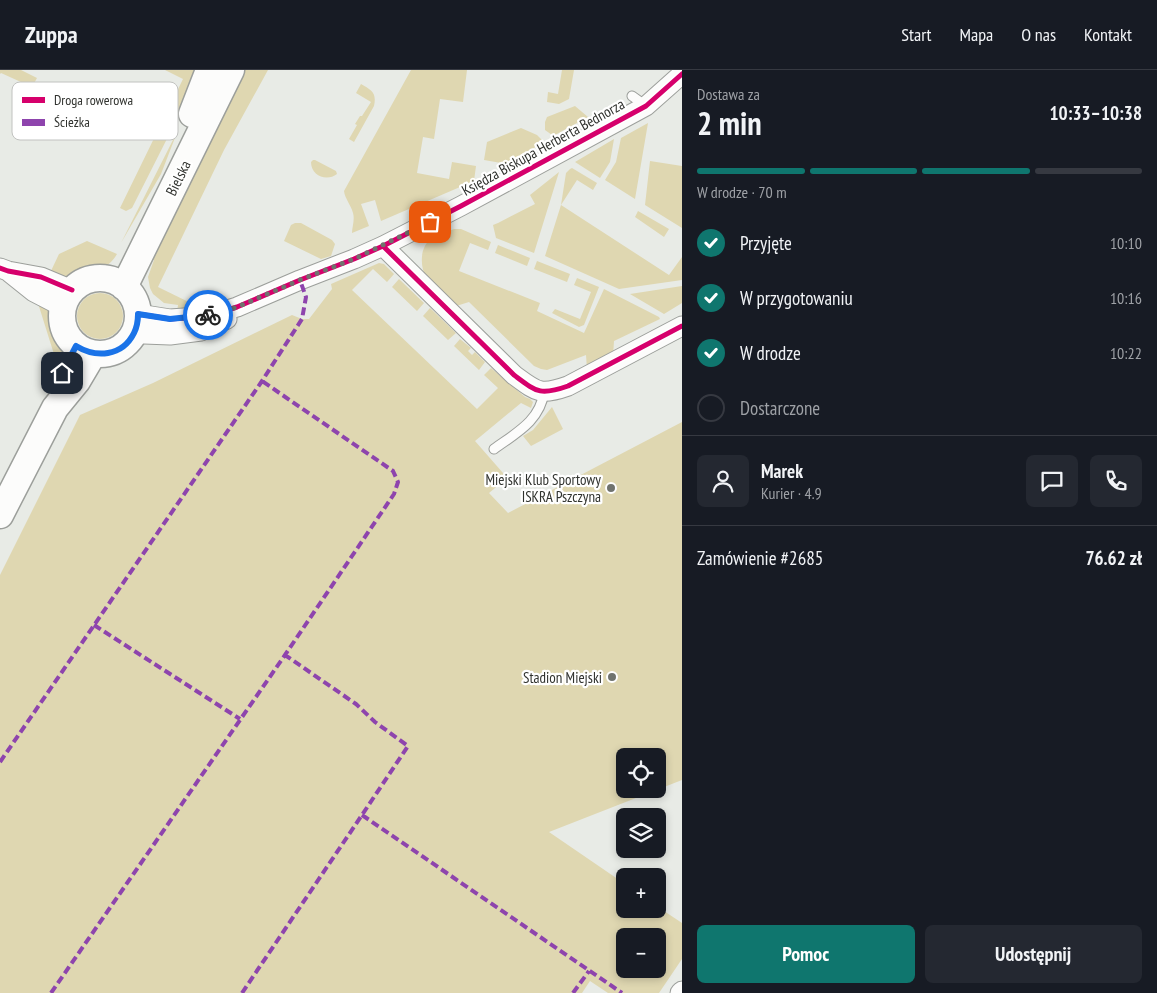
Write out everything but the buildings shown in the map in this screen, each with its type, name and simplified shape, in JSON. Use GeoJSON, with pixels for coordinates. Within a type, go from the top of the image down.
{"type":"FeatureCollection","features":[{"type":"Feature","properties":{"kind":"main road","name":"Bielska"},"geometry":{"type":"LineString","coordinates":[[115,283],[123,252],[180,144],[209,70]]}},
{"type":"Feature","properties":{"kind":"main road","name":"Bielska"},"geometry":{"type":"LineString","coordinates":[[115,283],[231,70]]}},
{"type":"Feature","properties":{"kind":"main road"},"geometry":{"type":"LineString","coordinates":[[93,278],[115,283],[131,294],[136,304],[141,324],[137,324],[134,334],[126,344],[117,350],[105,354],[84,350],[68,338],[64,328],[62,317],[68,298],[82,282],[93,278]]}},
{"type":"Feature","properties":{"kind":"main road"},"geometry":{"type":"LineString","coordinates":[[4,500],[54,408],[62,373],[84,350]]}},
{"type":"Feature","properties":{"kind":"street","name":"Księdza Biskupa Herberta Bednorza"},"geometry":{"type":"LineString","coordinates":[[141,324],[198,317],[237,307],[383,246],[461,206],[682,74]]}},
{"type":"Feature","properties":{"kind":"street"},"geometry":{"type":"LineString","coordinates":[[383,246],[514,375],[532,388],[544,392],[568,386],[682,326]]}},
{"type":"Feature","properties":{"kind":"street"},"geometry":{"type":"LineString","coordinates":[[4,270],[41,277],[68,298]]}},
{"type":"Feature","properties":{"kind":"street"},"geometry":{"type":"LineString","coordinates":[[141,324],[170,335],[200,332],[227,319]]}},
{"type":"Feature","properties":{"kind":"lane"},"geometry":{"type":"LineString","coordinates":[[494,449],[529,422],[538,411],[544,392]]}},
{"type":"Feature","properties":{"kind":"shaded area"},"geometry":{"type":"Polygon","coordinates":[[[0,70],[21,70],[37,78],[35,82],[21,82],[0,74],[0,70]]]}},
{"type":"Feature","properties":{"kind":"shaded area"},"geometry":{"type":"Polygon","coordinates":[[[165,70],[196,70],[178,117],[178,89],[183,79],[165,70]]]}},
{"type":"Feature","properties":{"kind":"shaded area"},"geometry":{"type":"Polygon","coordinates":[[[237,70],[268,70],[224,150],[158,287],[205,310],[177,313],[178,305],[164,303],[153,294],[148,277],[154,260],[146,257],[237,70]]]}},
{"type":"Feature","properties":{"kind":"shaded area"},"geometry":{"type":"Polygon","coordinates":[[[411,70],[467,70],[463,102],[440,99],[434,139],[423,137],[417,173],[449,179],[452,162],[476,166],[474,181],[381,221],[375,200],[361,204],[369,226],[352,233],[354,216],[344,191],[411,70]]]}},
{"type":"Feature","properties":{"kind":"shaded area"},"geometry":{"type":"Polygon","coordinates":[[[562,70],[574,70],[569,99],[559,104],[547,102],[548,92],[558,94],[562,70]]]}},
{"type":"Feature","properties":{"kind":"shaded area"},"geometry":{"type":"Polygon","coordinates":[[[361,84],[374,94],[375,101],[354,142],[349,139],[357,125],[355,124],[371,102],[356,93],[361,84]]]}},
{"type":"Feature","properties":{"kind":"shaded area"},"geometry":{"type":"Polygon","coordinates":[[[575,106],[588,117],[555,135],[545,130],[547,117],[575,106]]]}},
{"type":"Feature","properties":{"kind":"shaded area"},"geometry":{"type":"Polygon","coordinates":[[[648,123],[635,199],[605,180],[616,162],[621,138],[648,123]]]}},
{"type":"Feature","properties":{"kind":"shaded area"},"geometry":{"type":"Polygon","coordinates":[[[521,128],[537,135],[544,142],[507,164],[484,160],[487,142],[521,128]]]}},
{"type":"Feature","properties":{"kind":"shaded area"},"geometry":{"type":"Polygon","coordinates":[[[614,139],[610,162],[600,178],[575,162],[614,139]]]}},
{"type":"Feature","properties":{"kind":"shaded area"},"geometry":{"type":"Polygon","coordinates":[[[153,140],[166,140],[132,208],[126,211],[120,208],[153,140]]]}},
{"type":"Feature","properties":{"kind":"shaded area"},"geometry":{"type":"Polygon","coordinates":[[[173,140],[174,140],[161,174],[121,243],[173,140]]]}},
{"type":"Feature","properties":{"kind":"shaded area"},"geometry":{"type":"Polygon","coordinates":[[[313,160],[336,171],[337,174],[329,177],[320,176],[312,167],[311,162],[313,160]]]}},
{"type":"Feature","properties":{"kind":"shaded area"},"geometry":{"type":"Polygon","coordinates":[[[650,161],[682,166],[682,228],[645,205],[650,161]]]}},
{"type":"Feature","properties":{"kind":"shaded area"},"geometry":{"type":"Polygon","coordinates":[[[572,168],[597,183],[593,190],[577,180],[561,205],[566,173],[570,169],[572,168]]]}},
{"type":"Feature","properties":{"kind":"shaded area"},"geometry":{"type":"Polygon","coordinates":[[[559,172],[534,253],[496,238],[493,225],[535,204],[530,195],[559,172]]]}},
{"type":"Feature","properties":{"kind":"shaded area"},"geometry":{"type":"Polygon","coordinates":[[[561,205],[669,275],[682,257],[682,280],[619,289],[545,256],[561,205]]]}},
{"type":"Feature","properties":{"kind":"shaded area"},"geometry":{"type":"Polygon","coordinates":[[[638,211],[669,229],[664,237],[635,217],[638,211]]]}},
{"type":"Feature","properties":{"kind":"shaded area"},"geometry":{"type":"Polygon","coordinates":[[[301,223],[332,240],[335,244],[331,256],[321,259],[284,241],[291,225],[301,223]]]}},
{"type":"Feature","properties":{"kind":"shaded area"},"geometry":{"type":"Polygon","coordinates":[[[454,229],[461,229],[491,242],[488,250],[470,243],[459,271],[540,303],[537,311],[584,333],[604,289],[660,319],[614,341],[613,356],[587,369],[586,355],[547,370],[534,366],[469,302],[453,307],[426,277],[422,258],[426,244],[435,237],[454,229]]]}},
{"type":"Feature","properties":{"kind":"shaded area"},"geometry":{"type":"Polygon","coordinates":[[[87,241],[117,254],[103,268],[75,277],[69,278],[50,273],[59,254],[87,241]]]}},
{"type":"Feature","properties":{"kind":"shaded area"},"geometry":{"type":"Polygon","coordinates":[[[498,245],[530,258],[527,266],[495,253],[498,245]]]}},
{"type":"Feature","properties":{"kind":"shaded area"},"geometry":{"type":"Polygon","coordinates":[[[537,261],[570,274],[567,282],[534,269],[537,261]]]}},
{"type":"Feature","properties":{"kind":"shaded area"},"geometry":{"type":"Polygon","coordinates":[[[379,263],[384,264],[394,274],[387,282],[373,269],[352,290],[477,409],[498,388],[484,375],[491,368],[533,402],[531,408],[521,403],[475,441],[506,479],[489,493],[508,513],[682,422],[682,780],[666,786],[666,748],[616,748],[616,798],[636,798],[549,832],[616,878],[616,918],[666,918],[666,912],[682,923],[682,959],[659,993],[608,993],[590,981],[582,993],[0,993],[0,575],[80,415],[153,383],[292,315],[302,319],[309,319],[332,289],[331,284],[379,263]]]}},
{"type":"Feature","properties":{"kind":"shaded area"},"geometry":{"type":"Polygon","coordinates":[[[577,278],[599,287],[584,325],[579,327],[552,313],[555,309],[580,319],[591,292],[574,285],[577,278]]]}},
{"type":"Feature","properties":{"kind":"shaded area"},"geometry":{"type":"Polygon","coordinates":[[[399,279],[424,303],[417,311],[392,287],[399,279]]]}},
{"type":"Feature","properties":{"kind":"shaded area"},"geometry":{"type":"Polygon","coordinates":[[[682,286],[682,303],[664,314],[630,294],[682,286]]]}},
{"type":"Feature","properties":{"kind":"shaded area"},"geometry":{"type":"Polygon","coordinates":[[[100,293],[113,297],[119,303],[123,316],[119,329],[113,335],[100,339],[87,335],[81,329],[77,316],[81,303],[87,297],[100,293]]]}},
{"type":"Feature","properties":{"kind":"shaded area"},"geometry":{"type":"Polygon","coordinates":[[[37,300],[49,308],[54,316],[63,352],[58,367],[37,300]]]}},
{"type":"Feature","properties":{"kind":"shaded area"},"geometry":{"type":"Polygon","coordinates":[[[430,308],[456,333],[448,340],[423,316],[430,308]]]}},
{"type":"Feature","properties":{"kind":"shaded area"},"geometry":{"type":"Polygon","coordinates":[[[460,339],[471,348],[468,351],[472,355],[475,352],[485,362],[479,370],[454,346],[460,339]]]}},
{"type":"Feature","properties":{"kind":"shaded area"},"geometry":{"type":"Polygon","coordinates":[[[552,407],[563,429],[531,446],[523,436],[533,430],[552,407]]]}},
{"type":"Feature","properties":{"kind":"marked path"},"geometry":{"type":"LineString","coordinates":[[0,762],[262,381],[302,319],[306,297],[300,280]]}},
{"type":"Feature","properties":{"kind":"marked path"},"geometry":{"type":"LineString","coordinates":[[51,993],[394,494],[398,482],[393,471],[262,381]]}},
{"type":"Feature","properties":{"kind":"marked path"},"geometry":{"type":"LineString","coordinates":[[94,625],[240,719]]}},
{"type":"Feature","properties":{"kind":"marked path"},"geometry":{"type":"LineString","coordinates":[[242,993],[408,746],[375,722],[356,704],[285,655]]}},
{"type":"Feature","properties":{"kind":"marked path"},"geometry":{"type":"LineString","coordinates":[[362,815],[622,993]]}},
{"type":"Feature","properties":{"kind":"marked path"},"geometry":{"type":"LineString","coordinates":[[573,993],[589,971]]}},
{"type":"Feature","properties":{"kind":"cycle path"},"geometry":{"type":"LineString","coordinates":[[138,314],[170,319],[199,317],[221,312],[354,259],[461,206],[646,106],[682,74]]}},
{"type":"Feature","properties":{"kind":"cycle path"},"geometry":{"type":"LineString","coordinates":[[383,246],[514,375],[539,391],[551,391],[568,386],[682,326]]}},
{"type":"Feature","properties":{"kind":"cycle path"},"geometry":{"type":"LineString","coordinates":[[0,268],[41,277],[72,290]]}},
{"type":"Feature","properties":{"kind":"way so far"},"geometry":{"type":"LineString","coordinates":[[208,315],[237,307],[354,259],[430,222]]}},
{"type":"Feature","properties":{"kind":"place","name":"Miejski Klub Sportowy ISKRA Pszczyna"},"geometry":{"type":"Point","coordinates":[611,488]}},
{"type":"Feature","properties":{"kind":"place","name":"Stadion Miejski"},"geometry":{"type":"Point","coordinates":[612,677]}},
{"type":"Feature","properties":{"kind":"route"},"geometry":{"type":"LineString","coordinates":[[62,373],[76,346],[93,354],[105,354],[117,350],[126,344],[134,334],[138,314],[170,319],[208,315]]}}]}
